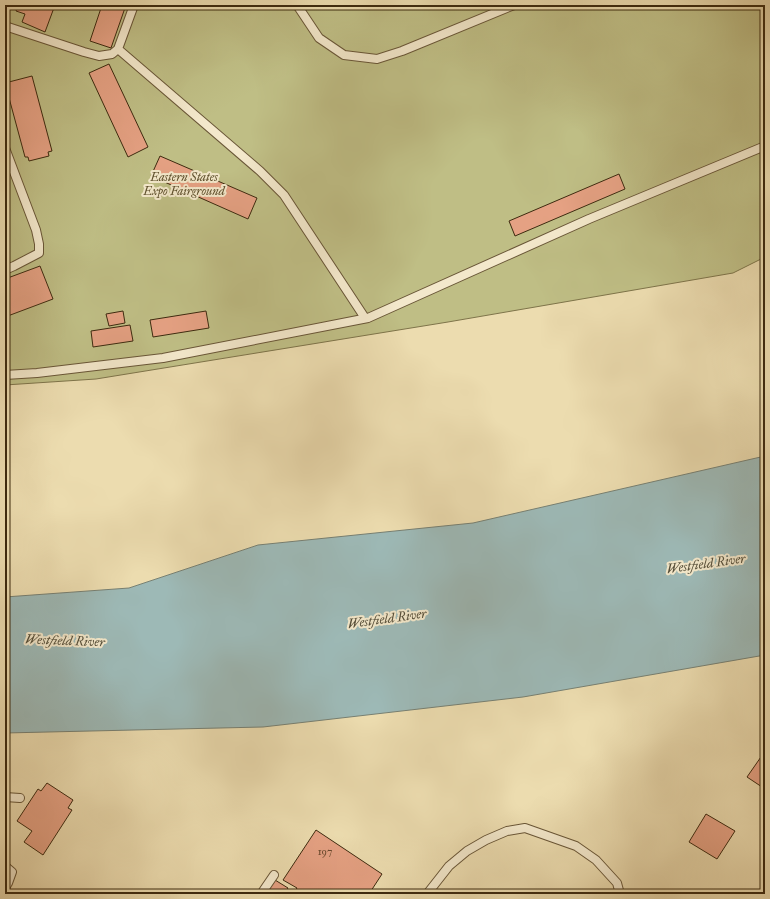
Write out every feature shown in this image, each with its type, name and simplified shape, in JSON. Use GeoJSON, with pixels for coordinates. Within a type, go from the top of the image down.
{"type":"FeatureCollection","features":[{"type":"Feature","properties":{"kind":"lane"},"geometry":{"type":"LineString","coordinates":[[5,26],[99,56],[112,54],[118,49],[134,5]]}},
{"type":"Feature","properties":{"kind":"lane"},"geometry":{"type":"LineString","coordinates":[[297,5],[319,38],[337,51],[344,55],[377,59],[402,51],[514,5]]}},
{"type":"Feature","properties":{"kind":"lane"},"geometry":{"type":"LineString","coordinates":[[118,49],[260,171],[284,195],[365,318]]}},
{"type":"Feature","properties":{"kind":"lane"},"geometry":{"type":"LineString","coordinates":[[5,375],[37,373],[163,358],[365,318],[589,219],[765,146]]}},
{"type":"Feature","properties":{"kind":"lane"},"geometry":{"type":"LineString","coordinates":[[5,148],[36,230],[39,244],[39,253],[5,270]]}},
{"type":"Feature","properties":{"kind":"lane"},"geometry":{"type":"LineString","coordinates":[[5,797],[20,798]]}},
{"type":"Feature","properties":{"kind":"lane"},"geometry":{"type":"LineString","coordinates":[[427,894],[450,866],[467,851],[486,840],[507,831],[525,828],[576,846],[596,860],[617,883],[620,894]]}},
{"type":"Feature","properties":{"kind":"lane"},"geometry":{"type":"LineString","coordinates":[[5,866],[12,872],[5,888]]}},
{"type":"Feature","properties":{"kind":"lane"},"geometry":{"type":"LineString","coordinates":[[262,894],[274,875]]}},
{"type":"Feature","properties":{"kind":"green space","name":"Eastern States Expo Fairground"},"geometry":{"type":"Polygon","coordinates":[[[5,5],[765,5],[765,257],[733,273],[448,322],[96,379],[5,385],[5,5]]]}},
{"type":"Feature","properties":{"kind":"water","name":"Westfield River"},"geometry":{"type":"Polygon","coordinates":[[[765,456],[765,655],[523,697],[263,727],[5,733],[5,597],[129,588],[258,545],[473,523],[765,456]]]}},
{"type":"Feature","properties":{"kind":"building"},"geometry":{"type":"Polygon","coordinates":[[[18,5],[55,5],[45,32],[22,22],[25,14],[16,11],[18,5]]]}},
{"type":"Feature","properties":{"kind":"building"},"geometry":{"type":"Polygon","coordinates":[[[102,5],[126,5],[111,48],[90,41],[102,5]]]}},
{"type":"Feature","properties":{"kind":"building"},"geometry":{"type":"Polygon","coordinates":[[[109,64],[148,147],[128,157],[89,73],[109,64]]]}},
{"type":"Feature","properties":{"kind":"building"},"geometry":{"type":"Polygon","coordinates":[[[32,76],[52,151],[48,152],[49,156],[29,161],[28,157],[25,157],[5,83],[32,76]]]}},
{"type":"Feature","properties":{"kind":"building"},"geometry":{"type":"Polygon","coordinates":[[[160,156],[257,198],[248,219],[151,176],[160,156]]]}},
{"type":"Feature","properties":{"kind":"building"},"geometry":{"type":"Polygon","coordinates":[[[619,174],[625,189],[515,236],[509,221],[619,174]]]}},
{"type":"Feature","properties":{"kind":"building"},"geometry":{"type":"Polygon","coordinates":[[[40,266],[53,299],[5,317],[5,279],[40,266]]]}},
{"type":"Feature","properties":{"kind":"building"},"geometry":{"type":"Polygon","coordinates":[[[123,311],[125,323],[109,326],[106,314],[123,311]]]}},
{"type":"Feature","properties":{"kind":"building"},"geometry":{"type":"Polygon","coordinates":[[[206,311],[209,328],[153,337],[150,320],[206,311]]]}},
{"type":"Feature","properties":{"kind":"building"},"geometry":{"type":"Polygon","coordinates":[[[130,325],[133,341],[93,347],[91,331],[130,325]]]}},
{"type":"Feature","properties":{"kind":"building"},"geometry":{"type":"Polygon","coordinates":[[[763,754],[765,756],[765,789],[747,777],[763,754]]]}},
{"type":"Feature","properties":{"kind":"building"},"geometry":{"type":"Polygon","coordinates":[[[47,783],[73,800],[68,808],[72,810],[43,855],[24,842],[32,831],[17,821],[38,789],[41,791],[47,783]]]}},
{"type":"Feature","properties":{"kind":"building"},"geometry":{"type":"Polygon","coordinates":[[[706,814],[735,831],[717,859],[689,842],[706,814]]]}},
{"type":"Feature","properties":{"kind":"building"},"geometry":{"type":"Polygon","coordinates":[[[316,830],[382,874],[369,894],[293,894],[297,888],[283,880],[316,830]]]}},
{"type":"Feature","properties":{"kind":"building"},"geometry":{"type":"Polygon","coordinates":[[[275,880],[288,888],[284,894],[266,894],[275,880]]]}}]}
